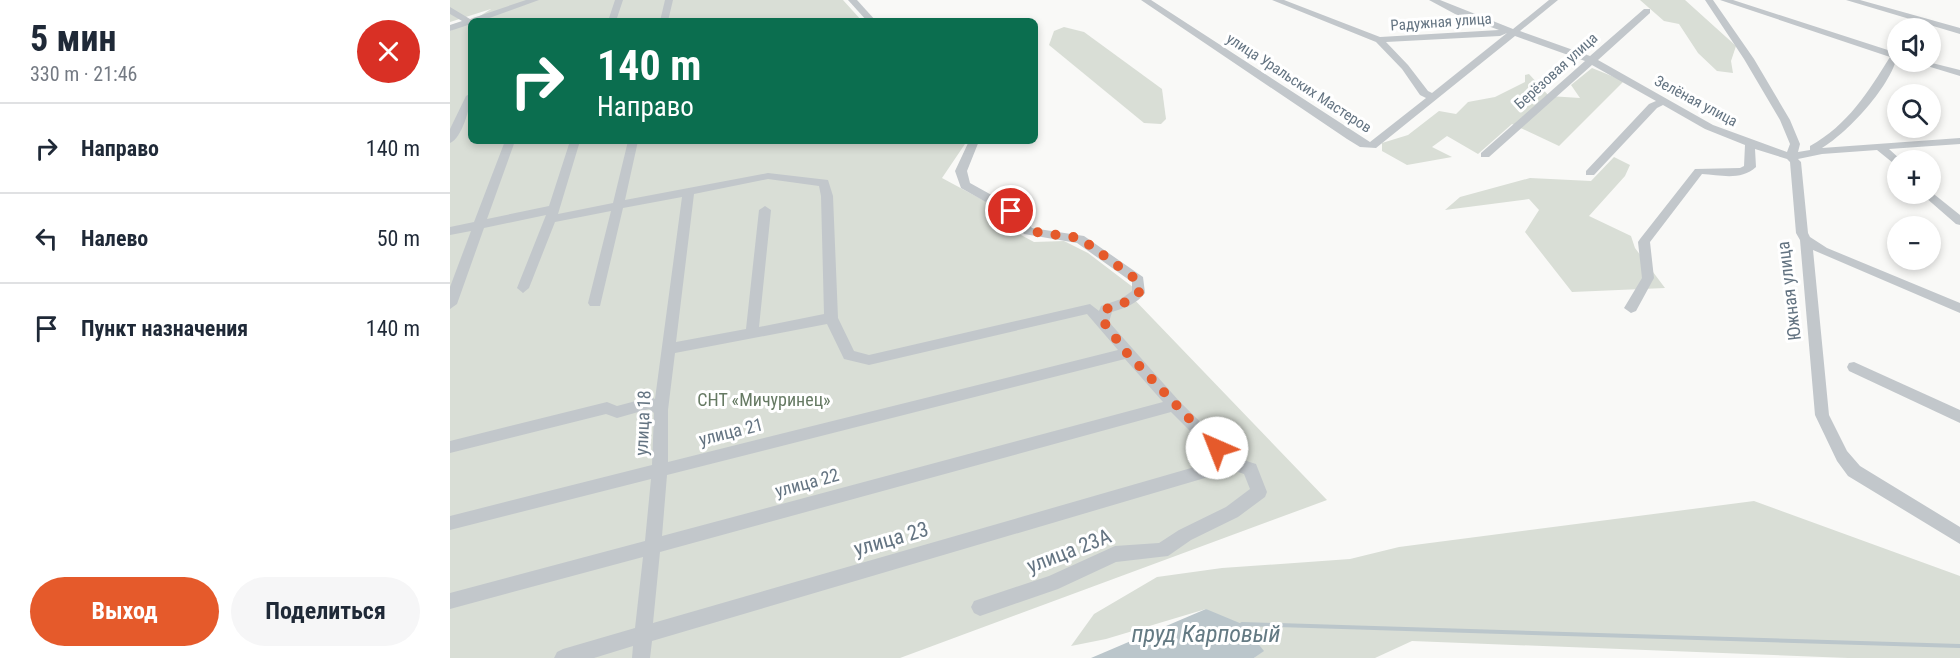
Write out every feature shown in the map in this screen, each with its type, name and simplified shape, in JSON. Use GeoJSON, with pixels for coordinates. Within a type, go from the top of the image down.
{"type":"FeatureCollection","features":[{"type":"Feature","properties":{"kind":"street"},"geometry":{"type":"LineString","coordinates":[[480,18],[535,0]]}},
{"type":"Feature","properties":{"kind":"street"},"geometry":{"type":"LineString","coordinates":[[613,18],[619,0]]}},
{"type":"Feature","properties":{"kind":"street"},"geometry":{"type":"LineString","coordinates":[[665,18],[669,0]]}},
{"type":"Feature","properties":{"kind":"street"},"geometry":{"type":"LineString","coordinates":[[852,0],[869,18]]}},
{"type":"Feature","properties":{"kind":"street","name":"улица Уральских Мастеров"},"geometry":{"type":"LineString","coordinates":[[1145,0],[1364,145],[1372,146],[1511,31],[1554,0]]}},
{"type":"Feature","properties":{"kind":"street","name":"Радужная улица"},"geometry":{"type":"LineString","coordinates":[[1276,0],[1379,40],[1511,31]]}},
{"type":"Feature","properties":{"kind":"street","name":"Южная улица"},"geometry":{"type":"LineString","coordinates":[[1709,0],[1749,59],[1785,120],[1795,144],[1791,157],[1795,162],[1802,233],[1806,240],[1822,415],[1842,456],[1854,471],[1960,536]]}},
{"type":"Feature","properties":{"kind":"street"},"geometry":{"type":"LineString","coordinates":[[1724,0],[1887,51]]}},
{"type":"Feature","properties":{"kind":"street"},"geometry":{"type":"LineString","coordinates":[[1851,0],[1904,18]]}},
{"type":"Feature","properties":{"kind":"street","name":"Зелёная улица"},"geometry":{"type":"LineString","coordinates":[[1439,1],[1511,31],[1591,60],[1708,127],[1791,157]]}},
{"type":"Feature","properties":{"kind":"street"},"geometry":{"type":"LineString","coordinates":[[450,10],[468,19]]}},
{"type":"Feature","properties":{"kind":"street","name":"Берёзовая улица"},"geometry":{"type":"LineString","coordinates":[[1485,155],[1647,11]]}},
{"type":"Feature","properties":{"kind":"street"},"geometry":{"type":"LineString","coordinates":[[450,28],[468,22]]}},
{"type":"Feature","properties":{"kind":"street"},"geometry":{"type":"LineString","coordinates":[[1941,29],[1960,31]]}},
{"type":"Feature","properties":{"kind":"street"},"geometry":{"type":"LineString","coordinates":[[1379,40],[1424,93],[1432,97]]}},
{"type":"Feature","properties":{"kind":"street"},"geometry":{"type":"LineString","coordinates":[[1941,68],[1960,73]]}},
{"type":"Feature","properties":{"kind":"street"},"geometry":{"type":"LineString","coordinates":[[1791,157],[1827,142],[1842,130],[1869,99],[1887,70]]}},
{"type":"Feature","properties":{"kind":"street"},"geometry":{"type":"LineString","coordinates":[[450,140],[468,102]]}},
{"type":"Feature","properties":{"kind":"street"},"geometry":{"type":"LineString","coordinates":[[1590,173],[1653,106],[1664,102]]}},
{"type":"Feature","properties":{"kind":"street"},"geometry":{"type":"LineString","coordinates":[[1804,153],[1960,141]]}},
{"type":"Feature","properties":{"kind":"street"},"geometry":{"type":"LineString","coordinates":[[450,304],[509,144]]}},
{"type":"Feature","properties":{"kind":"street"},"geometry":{"type":"LineString","coordinates":[[523,288],[552,214],[574,144]]}},
{"type":"Feature","properties":{"kind":"street"},"geometry":{"type":"LineString","coordinates":[[595,303],[632,144]]}},
{"type":"Feature","properties":{"kind":"street"},"geometry":{"type":"LineString","coordinates":[[973,144],[961,171],[965,185],[1011,211],[1028,231],[1080,238],[1137,280],[1139,293],[1126,302],[1106,309],[1103,321]]}},
{"type":"Feature","properties":{"kind":"street"},"geometry":{"type":"LineString","coordinates":[[1631,308],[1648,278],[1644,242],[1699,171],[1734,173],[1750,167],[1750,144]]}},
{"type":"Feature","properties":{"kind":"street"},"geometry":{"type":"LineString","coordinates":[[1880,147],[1887,154]]}},
{"type":"Feature","properties":{"kind":"street"},"geometry":{"type":"LineString","coordinates":[[450,231],[479,224],[617,206],[768,176],[824,183],[827,196],[831,318],[849,355],[869,360],[1090,309],[1103,321],[1126,352],[1174,405],[1232,463]]}},
{"type":"Feature","properties":{"kind":"street","name":"улица 18"},"geometry":{"type":"LineString","coordinates":[[641,658],[660,471],[661,410],[689,190]]}},
{"type":"Feature","properties":{"kind":"street"},"geometry":{"type":"LineString","coordinates":[[1940,204],[1960,221]]}},
{"type":"Feature","properties":{"kind":"street"},"geometry":{"type":"LineString","coordinates":[[752,333],[765,210]]}},
{"type":"Feature","properties":{"kind":"street"},"geometry":{"type":"LineString","coordinates":[[1806,240],[1823,250],[1960,308]]}},
{"type":"Feature","properties":{"kind":"street"},"geometry":{"type":"LineString","coordinates":[[669,349],[831,318]]}},
{"type":"Feature","properties":{"kind":"street","name":"улица 21"},"geometry":{"type":"LineString","coordinates":[[450,523],[1126,352]]}},
{"type":"Feature","properties":{"kind":"street"},"geometry":{"type":"LineString","coordinates":[[1854,368],[1960,417]]}},
{"type":"Feature","properties":{"kind":"street"},"geometry":{"type":"LineString","coordinates":[[450,447],[607,408],[617,412],[651,403],[661,410]]}},
{"type":"Feature","properties":{"kind":"street","name":"улица 22"},"geometry":{"type":"LineString","coordinates":[[450,601],[653,544],[1174,405]]}},
{"type":"Feature","properties":{"kind":"street","name":"улица 23А"},"geometry":{"type":"LineString","coordinates":[[980,607],[1052,583],[1114,554],[1161,551],[1185,535],[1232,512],[1259,492],[1250,469],[1232,463]]}},
{"type":"Feature","properties":{"kind":"street","name":"улица 23"},"geometry":{"type":"LineString","coordinates":[[562,658],[1232,463]]}},
{"type":"Feature","properties":{"kind":"green space"},"geometry":{"type":"Polygon","coordinates":[[[450,0],[843,0],[859,18],[477,18],[491,9],[450,22],[450,0]]]}},
{"type":"Feature","properties":{"kind":"green space"},"geometry":{"type":"Polygon","coordinates":[[[1640,0],[1685,0],[1736,46],[1731,61],[1733,73],[1717,71],[1698,53],[1679,24],[1664,21],[1640,0]]]}},
{"type":"Feature","properties":{"kind":"green space","name":"СНТ «Мичуринец»"},"geometry":{"type":"Polygon","coordinates":[[[468,22],[468,144],[965,144],[942,178],[1007,213],[1010,229],[1034,242],[1064,241],[1088,253],[1138,291],[1129,294],[1327,500],[900,658],[450,658],[450,31],[468,22]]]}},
{"type":"Feature","properties":{"kind":"green space"},"geometry":{"type":"Polygon","coordinates":[[[1064,27],[1084,32],[1162,89],[1166,119],[1161,124],[1144,123],[1049,45],[1054,31],[1064,27]]]}},
{"type":"Feature","properties":{"kind":"green space"},"geometry":{"type":"Polygon","coordinates":[[[1592,68],[1624,81],[1559,146],[1512,124],[1478,154],[1447,136],[1432,147],[1452,157],[1407,165],[1382,151],[1382,143],[1408,135],[1439,111],[1456,114],[1468,102],[1495,97],[1525,82],[1525,75],[1529,74],[1549,96],[1580,98],[1571,85],[1592,68]]]}},
{"type":"Feature","properties":{"kind":"green space"},"geometry":{"type":"Polygon","coordinates":[[[1614,157],[1630,165],[1625,176],[1589,216],[1631,236],[1635,248],[1665,288],[1572,292],[1525,232],[1539,210],[1529,199],[1445,210],[1460,197],[1530,178],[1591,181],[1614,157]]]}},
{"type":"Feature","properties":{"kind":"green space"},"geometry":{"type":"Polygon","coordinates":[[[1754,501],[1960,576],[1960,658],[1848,658],[1412,641],[1375,658],[1254,658],[1263,651],[1206,609],[1106,639],[1071,646],[1094,614],[1157,577],[1222,568],[1350,559],[1399,547],[1754,501]]]}},
{"type":"Feature","properties":{"kind":"water","name":"пруд Карповый"},"geometry":{"type":"Polygon","coordinates":[[[1206,609],[1242,624],[1264,651],[1254,658],[1091,658],[1206,609]]]}},
{"type":"Feature","properties":{"kind":"waterway"},"geometry":{"type":"LineString","coordinates":[[1242,624],[1960,646]]}},
{"type":"Feature","properties":{"kind":"route"},"geometry":{"type":"LineString","coordinates":[[1011,211],[1028,231],[1080,238],[1137,280],[1139,293],[1126,302],[1106,309],[1103,321],[1126,352],[1217,448]]}}]}
